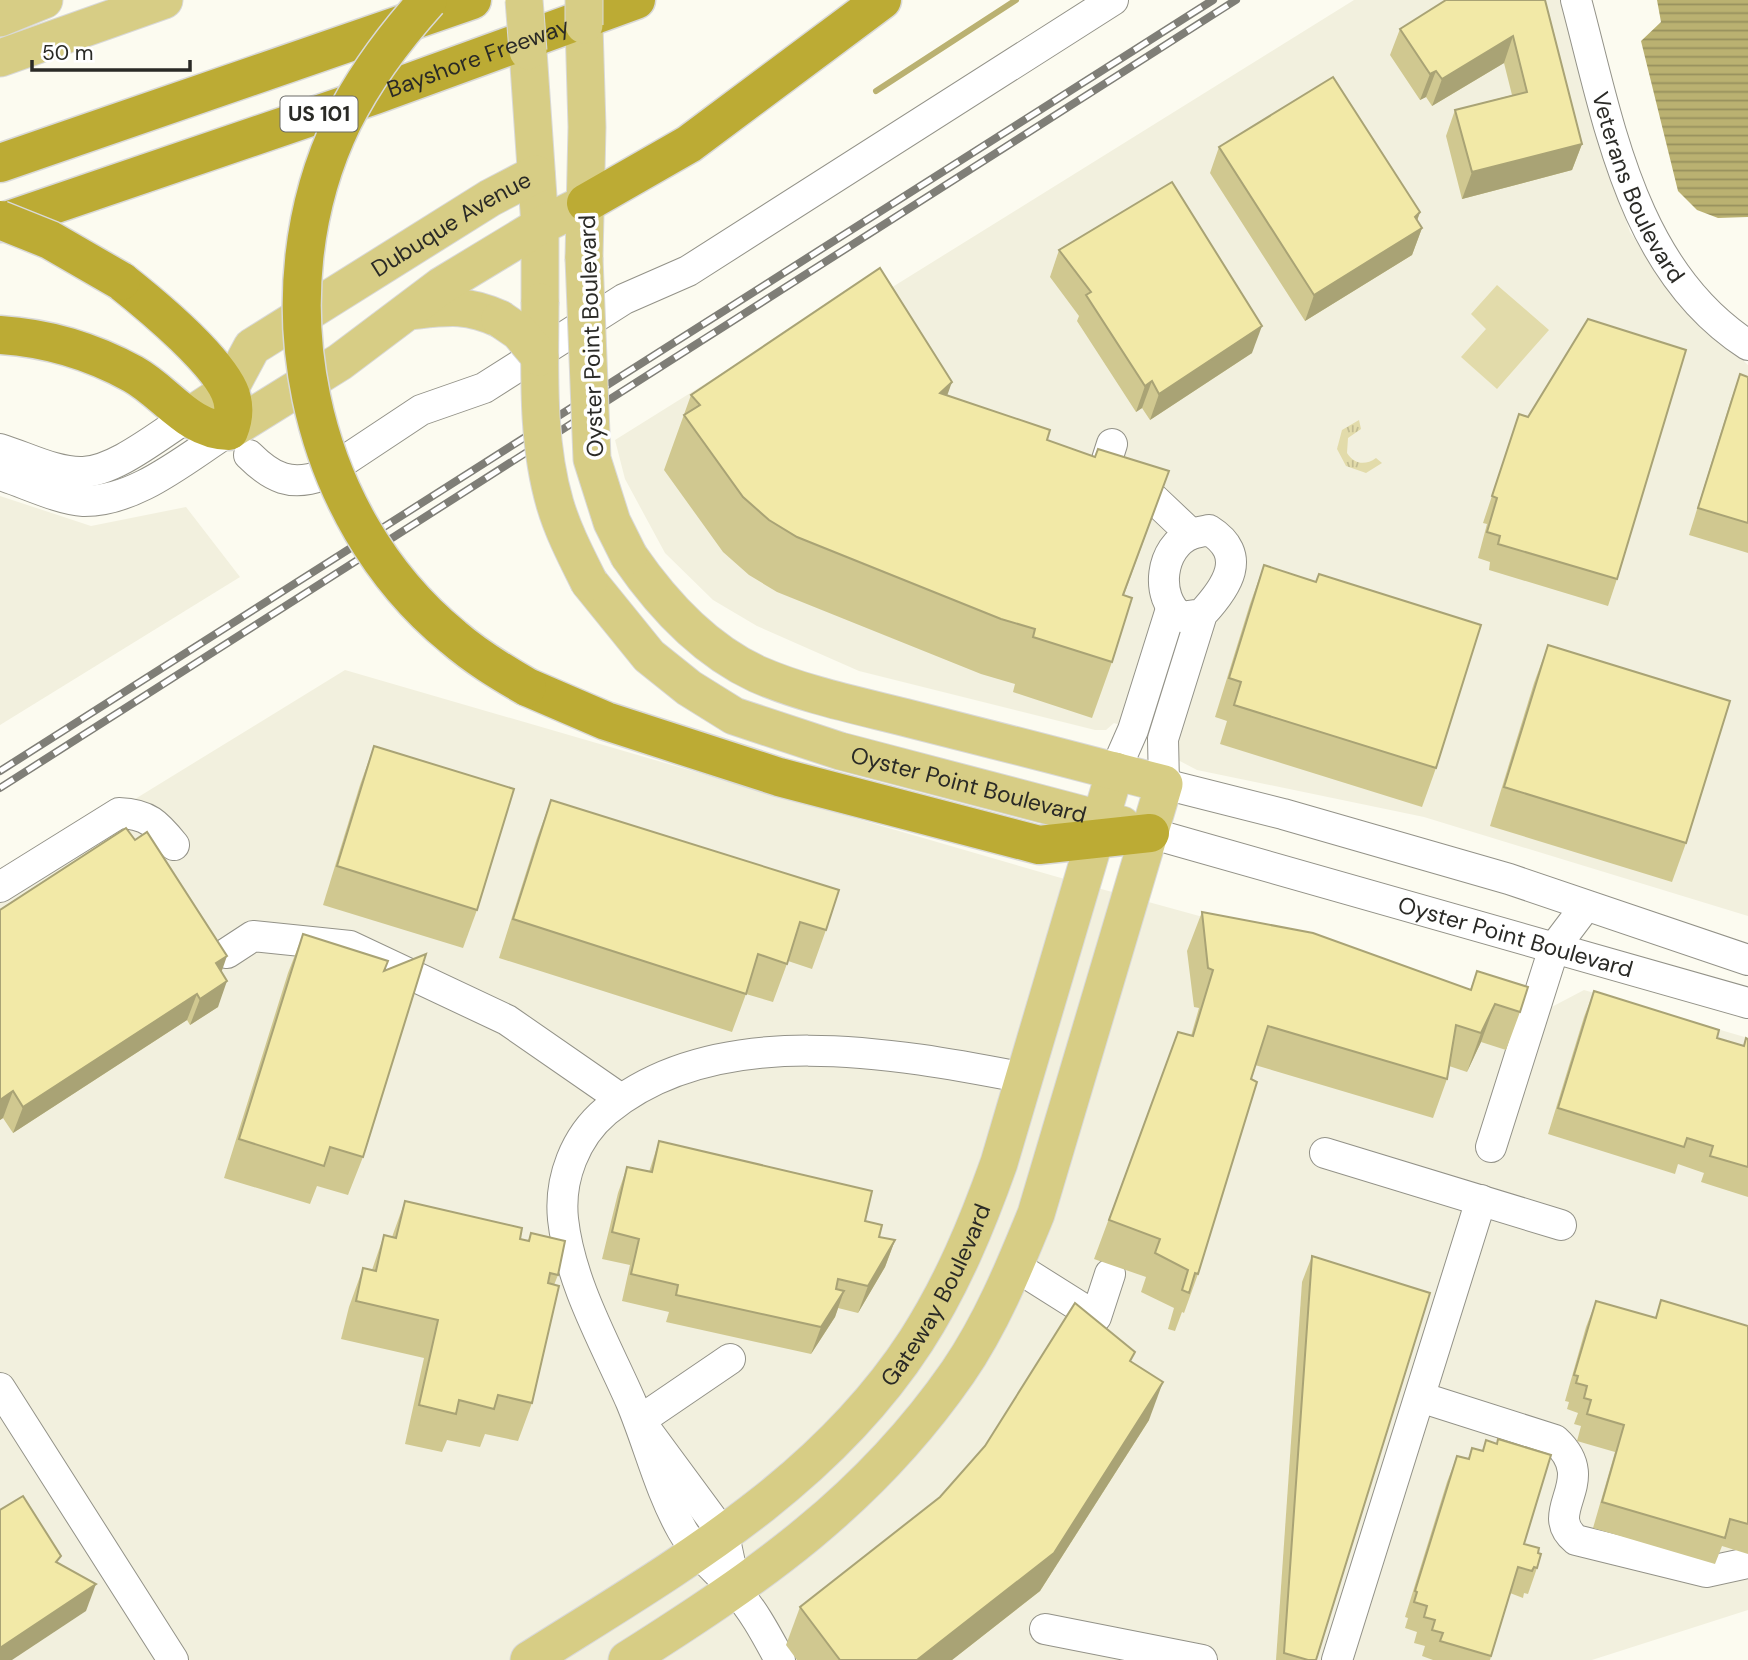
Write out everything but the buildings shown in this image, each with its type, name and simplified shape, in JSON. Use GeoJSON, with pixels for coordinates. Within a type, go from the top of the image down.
{"type":"FeatureCollection","features":[{"type":"Feature","properties":{"kind":"highway"},"geometry":{"type":"LineString","coordinates":[[266,72],[427,0]]}},
{"type":"Feature","properties":{"kind":"highway"},"geometry":{"type":"LineString","coordinates":[[427,0],[381,57],[343,122],[319,185],[304,257],[301,300],[309,387],[317,428],[330,467],[347,503],[391,572],[451,636],[488,664],[527,687],[566,705],[650,736],[849,797],[1039,845],[1098,829],[1150,833]]}},
{"type":"Feature","properties":{"kind":"highway","name":"US 101"},"geometry":{"type":"LineString","coordinates":[[0,163],[472,0]]}},
{"type":"Feature","properties":{"kind":"highway","name":"Bayshore Freeway"},"geometry":{"type":"LineString","coordinates":[[0,221],[375,95],[636,0]]}},
{"type":"Feature","properties":{"kind":"highway"},"geometry":{"type":"LineString","coordinates":[[586,203],[689,144],[882,0]]}},
{"type":"Feature","properties":{"kind":"highway"},"geometry":{"type":"LineString","coordinates":[[0,221],[50,240],[121,281],[183,335],[229,390],[239,443]]}},
{"type":"Feature","properties":{"kind":"highway"},"geometry":{"type":"LineString","coordinates":[[0,335],[32,337],[69,346],[102,359],[136,376],[187,417],[239,443]]}},
{"type":"Feature","properties":{"kind":"main road"},"geometry":{"type":"LineString","coordinates":[[0,18],[44,0]]}},
{"type":"Feature","properties":{"kind":"main road"},"geometry":{"type":"LineString","coordinates":[[0,58],[164,0]]}},
{"type":"Feature","properties":{"kind":"main road","name":"Oyster Point Boulevard"},"geometry":{"type":"LineString","coordinates":[[524,0],[540,226],[540,357],[547,468],[564,529],[589,582],[649,656],[690,688],[734,716],[1098,829]]}},
{"type":"Feature","properties":{"kind":"main road","name":"Oyster Point Boulevard"},"geometry":{"type":"LineString","coordinates":[[584,0],[584,258],[592,459],[612,522],[629,556],[651,588],[681,621],[717,650],[757,674],[853,704],[1164,784]]}},
{"type":"Feature","properties":{"kind":"main road","name":"Dubuque Avenue"},"geometry":{"type":"LineString","coordinates":[[187,417],[229,390],[252,347],[490,198],[536,174],[586,203]]}},
{"type":"Feature","properties":{"kind":"main road","name":"Dubuque Avenue"},"geometry":{"type":"LineString","coordinates":[[239,443],[441,286],[540,226],[586,203]]}},
{"type":"Feature","properties":{"kind":"main road"},"geometry":{"type":"LineString","coordinates":[[409,311],[460,306],[476,308],[519,332],[540,357]]}},
{"type":"Feature","properties":{"kind":"main road","name":"Gateway Boulevard"},"geometry":{"type":"LineString","coordinates":[[529,1660],[711,1544],[826,1450],[875,1397],[915,1342],[949,1284],[977,1225],[1025,1078],[1115,771]]}},
{"type":"Feature","properties":{"kind":"main road"},"geometry":{"type":"LineString","coordinates":[[627,1660],[736,1591],[799,1544],[863,1487],[915,1430],[959,1370],[1015,1266],[1052,1168],[1164,784]]}},
{"type":"Feature","properties":{"kind":"street"},"geometry":{"type":"LineString","coordinates":[[239,443],[269,474],[289,481],[305,481],[323,475],[421,410],[484,388],[625,299],[688,271],[1113,0]]}},
{"type":"Feature","properties":{"kind":"street","name":"Veterans Boulevard"},"geometry":{"type":"LineString","coordinates":[[1576,0],[1612,141],[1645,225],[1699,304],[1748,345]]}},
{"type":"Feature","properties":{"kind":"street","name":"Dubuque Avenue"},"geometry":{"type":"LineString","coordinates":[[0,449],[65,470],[84,472],[118,460],[187,417]]}},
{"type":"Feature","properties":{"kind":"street","name":"Dubuque Avenue"},"geometry":{"type":"LineString","coordinates":[[0,475],[81,501],[108,499],[239,443]]}},
{"type":"Feature","properties":{"kind":"street"},"geometry":{"type":"LineString","coordinates":[[1099,458],[1154,499],[1191,534]]}},
{"type":"Feature","properties":{"kind":"street"},"geometry":{"type":"LineString","coordinates":[[1164,784],[1163,739],[1202,614],[1225,584],[1231,552],[1222,539],[1209,530],[1191,534],[1176,547],[1167,563],[1163,584],[1165,600],[1181,617],[1202,614]]}},
{"type":"Feature","properties":{"kind":"street"},"geometry":{"type":"LineString","coordinates":[[1115,771],[1133,730],[1171,609]]}},
{"type":"Feature","properties":{"kind":"street","name":"Oyster Point Boulevard"},"geometry":{"type":"LineString","coordinates":[[1164,784],[1283,814],[1509,879],[1585,907],[1748,960]]}},
{"type":"Feature","properties":{"kind":"street"},"geometry":{"type":"LineString","coordinates":[[0,887],[120,813],[137,813],[154,820],[174,845]]}},
{"type":"Feature","properties":{"kind":"street","name":"Oyster Point Boulevard"},"geometry":{"type":"LineString","coordinates":[[1150,833],[1748,1003]]}},
{"type":"Feature","properties":{"kind":"street"},"geometry":{"type":"LineString","coordinates":[[1491,1147],[1554,948],[1585,907]]}},
{"type":"Feature","properties":{"kind":"street"},"geometry":{"type":"LineString","coordinates":[[227,953],[249,928],[350,946],[507,1020],[621,1099]]}},
{"type":"Feature","properties":{"kind":"street"},"geometry":{"type":"LineString","coordinates":[[780,1660],[736,1591],[711,1544],[682,1530],[654,1470],[639,1421],[589,1307],[570,1255],[563,1219],[564,1184],[574,1151],[593,1122],[621,1099],[652,1081],[688,1067],[754,1054],[811,1050],[907,1058],[1025,1078]]}},
{"type":"Feature","properties":{"kind":"street"},"geometry":{"type":"LineString","coordinates":[[1325,1153],[1561,1225]]}},
{"type":"Feature","properties":{"kind":"street"},"geometry":{"type":"LineString","coordinates":[[1337,1660],[1481,1200]]}},
{"type":"Feature","properties":{"kind":"street"},"geometry":{"type":"LineString","coordinates":[[1015,1266],[1098,1330],[1110,1274]]}},
{"type":"Feature","properties":{"kind":"street"},"geometry":{"type":"LineString","coordinates":[[639,1421],[730,1359]]}},
{"type":"Feature","properties":{"kind":"street"},"geometry":{"type":"LineString","coordinates":[[0,1388],[173,1660]]}},
{"type":"Feature","properties":{"kind":"street"},"geometry":{"type":"LineString","coordinates":[[1420,1398],[1556,1440],[1569,1453],[1576,1470],[1563,1516],[1564,1527],[1576,1539],[1706,1572],[1748,1563]]}},
{"type":"Feature","properties":{"kind":"street"},"geometry":{"type":"LineString","coordinates":[[1045,1629],[1202,1660]]}},
{"type":"Feature","properties":{"kind":"shaded area"},"geometry":{"type":"Polygon","coordinates":[[[1354,0],[1565,0],[1604,154],[1630,232],[1674,296],[1748,365],[1748,916],[1424,817],[1197,770],[1176,759],[1163,739],[1114,723],[1106,730],[1095,730],[859,671],[757,626],[713,600],[665,553],[625,479],[615,440],[831,305],[841,319],[1354,0]]]}},
{"type":"Feature","properties":{"kind":"shaded area"},"geometry":{"type":"Polygon","coordinates":[[[1657,0],[1748,0],[1748,217],[1718,218],[1697,210],[1678,191],[1641,41],[1661,22],[1657,0]]]}},
{"type":"Feature","properties":{"kind":"shaded area"},"geometry":{"type":"Polygon","coordinates":[[[0,496],[91,526],[186,507],[240,577],[0,725],[0,496]]]}},
{"type":"Feature","properties":{"kind":"shaded area"},"geometry":{"type":"Polygon","coordinates":[[[345,670],[1054,876],[1544,1011],[1584,990],[1748,1038],[1748,1610],[1592,1660],[0,1660],[0,882],[345,670]]]}},
{"type":"Feature","properties":{"kind":"green space"},"geometry":{"type":"Polygon","coordinates":[[[1497,285],[1549,330],[1497,389],[1461,357],[1486,329],[1471,314],[1497,285]]]}},
{"type":"Feature","properties":{"kind":"green space"},"geometry":{"type":"Polygon","coordinates":[[[1359,420],[1361,429],[1348,438],[1347,453],[1360,463],[1376,458],[1382,463],[1366,473],[1346,466],[1337,449],[1342,430],[1359,420]]]}},
{"type":"Feature","properties":{"kind":"waterway"},"geometry":{"type":"LineString","coordinates":[[876,91],[1016,0]]}},
{"type":"Feature","properties":{"kind":"railway"},"geometry":{"type":"LineString","coordinates":[[0,771],[1213,0]]}},
{"type":"Feature","properties":{"kind":"railway"},"geometry":{"type":"LineString","coordinates":[[0,788],[1236,0]]}}]}
